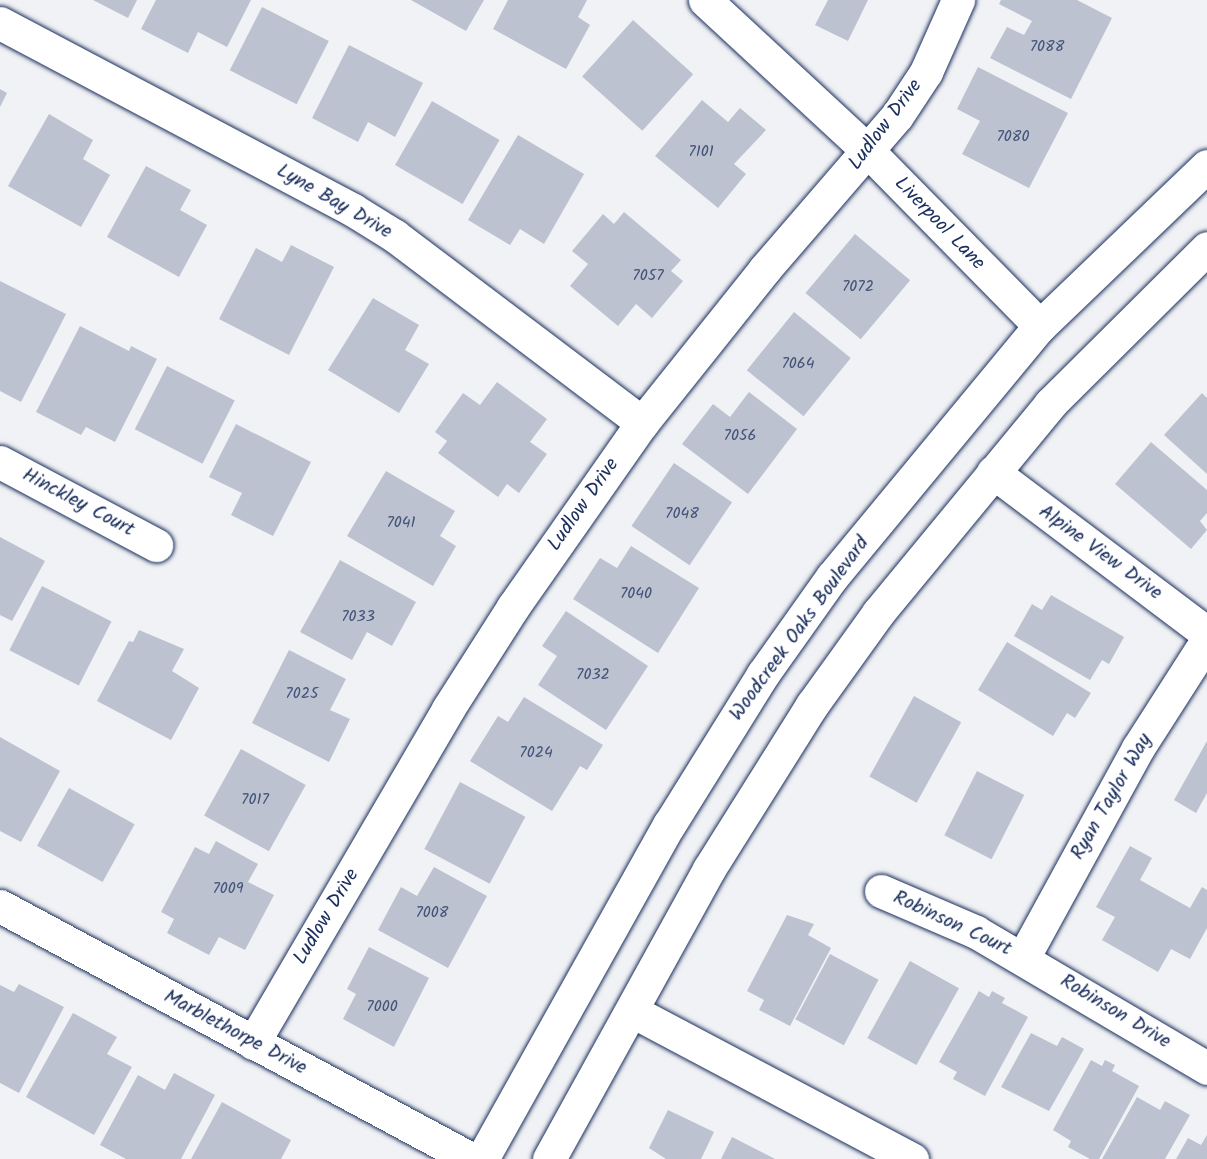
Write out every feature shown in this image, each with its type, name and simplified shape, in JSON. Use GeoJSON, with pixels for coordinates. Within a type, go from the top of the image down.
{"type":"FeatureCollection","features":[{"type":"Feature","properties":{"kind":"street","name":"Liverpool Lane"},"geometry":{"type":"LineString","coordinates":[[705,0],[868,152],[1040,326]]}},
{"type":"Feature","properties":{"kind":"street","name":"Ludlow Drive"},"geometry":{"type":"LineString","coordinates":[[253,1043],[448,709],[513,607],[642,423],[764,270],[868,152],[926,72],[958,0]]}},
{"type":"Feature","properties":{"kind":"street","name":"Lyne Bay Drive"},"geometry":{"type":"LineString","coordinates":[[0,23],[353,210],[395,236],[642,423]]}},
{"type":"Feature","properties":{"kind":"street","name":"Woodcreek Oaks Boulevard"},"geometry":{"type":"LineString","coordinates":[[482,1159],[669,825],[763,674],[832,577],[1040,326],[1207,166]]}},
{"type":"Feature","properties":{"kind":"street"},"geometry":{"type":"LineString","coordinates":[[549,1159],[709,869],[812,705],[878,613],[1050,404],[1207,248]]}},
{"type":"Feature","properties":{"kind":"street","name":"Hinckley Court"},"geometry":{"type":"LineString","coordinates":[[0,462],[156,544]]}},
{"type":"Feature","properties":{"kind":"street","name":"Alpine View Drive"},"geometry":{"type":"LineString","coordinates":[[993,472],[1207,633]]}},
{"type":"Feature","properties":{"kind":"street","name":"Ryan Taylor Way"},"geometry":{"type":"LineString","coordinates":[[1023,958],[1138,748],[1207,640]]}},
{"type":"Feature","properties":{"kind":"street","name":"Robinson Court"},"geometry":{"type":"LineString","coordinates":[[881,891],[976,932],[1023,958]]}},
{"type":"Feature","properties":{"kind":"street","name":"Marblethorpe Drive"},"geometry":{"type":"LineString","coordinates":[[0,906],[471,1159]]}},
{"type":"Feature","properties":{"kind":"street","name":"Robinson Drive"},"geometry":{"type":"LineString","coordinates":[[1023,958],[1207,1068]]}},
{"type":"Feature","properties":{"kind":"street"},"geometry":{"type":"LineString","coordinates":[[632,1011],[912,1159]]}},
{"type":"Feature","properties":{"kind":"building"},"geometry":{"type":"Polygon","coordinates":[[[93,0],[137,0],[128,18],[93,0]]]}},
{"type":"Feature","properties":{"kind":"building"},"geometry":{"type":"Polygon","coordinates":[[[156,0],[251,0],[227,47],[198,32],[188,53],[141,29],[156,0]]]}},
{"type":"Feature","properties":{"kind":"building"},"geometry":{"type":"Polygon","coordinates":[[[411,0],[484,0],[466,31],[411,0]]]}},
{"type":"Feature","properties":{"kind":"building"},"geometry":{"type":"Polygon","coordinates":[[[508,0],[587,0],[578,17],[590,25],[566,69],[493,29],[508,0]]]}},
{"type":"Feature","properties":{"kind":"building"},"geometry":{"type":"Polygon","coordinates":[[[828,0],[868,0],[848,41],[815,25],[828,0]]]}},
{"type":"Feature","properties":{"kind":"building"},"geometry":{"type":"Polygon","coordinates":[[[1001,0],[1077,0],[1112,18],[1071,99],[990,58],[1007,27],[1024,35],[1032,21],[999,4],[1001,0]]]}},
{"type":"Feature","properties":{"kind":"building"},"geometry":{"type":"Polygon","coordinates":[[[262,7],[329,41],[297,104],[230,70],[262,7]]]}},
{"type":"Feature","properties":{"kind":"building"},"geometry":{"type":"Polygon","coordinates":[[[633,20],[693,74],[642,131],[582,76],[633,20]]]}},
{"type":"Feature","properties":{"kind":"building"},"geometry":{"type":"Polygon","coordinates":[[[349,45],[423,83],[395,137],[368,122],[358,142],[312,118],[349,45]]]}},
{"type":"Feature","properties":{"kind":"building"},"geometry":{"type":"Polygon","coordinates":[[[978,67],[1068,113],[1029,188],[962,154],[980,121],[957,109],[978,67]]]}},
{"type":"Feature","properties":{"kind":"building"},"geometry":{"type":"Polygon","coordinates":[[[0,89],[7,93],[0,107],[0,89]]]}},
{"type":"Feature","properties":{"kind":"building"},"geometry":{"type":"Polygon","coordinates":[[[702,100],[728,122],[740,108],[766,130],[734,164],[746,174],[718,208],[655,156],[702,100]]]}},
{"type":"Feature","properties":{"kind":"building"},"geometry":{"type":"Polygon","coordinates":[[[432,101],[500,140],[463,204],[395,165],[432,101]]]}},
{"type":"Feature","properties":{"kind":"building"},"geometry":{"type":"Polygon","coordinates":[[[49,114],[93,140],[83,159],[110,175],[81,227],[8,186],[49,114]]]}},
{"type":"Feature","properties":{"kind":"building"},"geometry":{"type":"Polygon","coordinates":[[[518,135],[584,174],[544,244],[520,229],[510,245],[468,220],[518,135]]]}},
{"type":"Feature","properties":{"kind":"building"},"geometry":{"type":"Polygon","coordinates":[[[146,166],[191,190],[180,210],[207,225],[179,277],[107,237],[146,166]]]}},
{"type":"Feature","properties":{"kind":"building"},"geometry":{"type":"Polygon","coordinates":[[[624,212],[681,260],[671,271],[683,281],[652,318],[636,304],[618,326],[570,286],[588,264],[572,251],[603,214],[614,224],[624,212]]]}},
{"type":"Feature","properties":{"kind":"building"},"geometry":{"type":"Polygon","coordinates":[[[855,234],[910,280],[861,339],[806,293],[855,234]]]}},
{"type":"Feature","properties":{"kind":"building"},"geometry":{"type":"Polygon","coordinates":[[[291,245],[334,267],[289,355],[219,319],[256,248],[282,262],[291,245]]]}},
{"type":"Feature","properties":{"kind":"building"},"geometry":{"type":"Polygon","coordinates":[[[0,281],[66,314],[21,402],[0,391],[0,281]]]}},
{"type":"Feature","properties":{"kind":"building"},"geometry":{"type":"Polygon","coordinates":[[[373,298],[419,325],[405,350],[429,364],[399,413],[328,370],[373,298]]]}},
{"type":"Feature","properties":{"kind":"building"},"geometry":{"type":"Polygon","coordinates":[[[794,312],[851,358],[804,416],[747,370],[794,312]]]}},
{"type":"Feature","properties":{"kind":"building"},"geometry":{"type":"Polygon","coordinates":[[[80,326],[129,351],[131,346],[157,359],[115,442],[86,427],[81,435],[36,412],[80,326]]]}},
{"type":"Feature","properties":{"kind":"building"},"geometry":{"type":"Polygon","coordinates":[[[167,366],[235,401],[202,464],[135,429],[167,366]]]}},
{"type":"Feature","properties":{"kind":"building"},"geometry":{"type":"Polygon","coordinates":[[[497,382],[547,419],[530,442],[547,454],[519,493],[507,484],[498,497],[438,453],[447,441],[435,432],[463,393],[480,405],[497,382]]]}},
{"type":"Feature","properties":{"kind":"building"},"geometry":{"type":"Polygon","coordinates":[[[749,392],[797,429],[748,494],[682,444],[713,404],[730,417],[749,392]]]}},
{"type":"Feature","properties":{"kind":"building"},"geometry":{"type":"Polygon","coordinates":[[[1202,393],[1207,398],[1207,474],[1164,435],[1202,393]]]}},
{"type":"Feature","properties":{"kind":"building"},"geometry":{"type":"Polygon","coordinates":[[[236,424],[311,462],[273,536],[231,515],[242,493],[209,477],[236,424]]]}},
{"type":"Feature","properties":{"kind":"building"},"geometry":{"type":"Polygon","coordinates":[[[1151,442],[1207,490],[1207,513],[1200,521],[1207,530],[1191,549],[1115,484],[1151,442]]]}},
{"type":"Feature","properties":{"kind":"building"},"geometry":{"type":"Polygon","coordinates":[[[674,463],[732,502],[690,565],[632,526],[674,463]]]}},
{"type":"Feature","properties":{"kind":"building"},"geometry":{"type":"Polygon","coordinates":[[[386,471],[455,511],[440,536],[456,546],[433,586],[347,536],[386,471]]]}},
{"type":"Feature","properties":{"kind":"building"},"geometry":{"type":"Polygon","coordinates":[[[0,537],[45,561],[12,621],[0,615],[0,537]]]}},
{"type":"Feature","properties":{"kind":"building"},"geometry":{"type":"Polygon","coordinates":[[[631,546],[699,588],[658,653],[573,599],[600,558],[617,568],[631,546]]]}},
{"type":"Feature","properties":{"kind":"building"},"geometry":{"type":"Polygon","coordinates":[[[340,560],[416,602],[392,646],[367,632],[352,660],[300,632],[340,560]]]}},
{"type":"Feature","properties":{"kind":"building"},"geometry":{"type":"Polygon","coordinates":[[[42,586],[111,621],[79,686],[9,650],[42,586]]]}},
{"type":"Feature","properties":{"kind":"building"},"geometry":{"type":"Polygon","coordinates":[[[1051,595],[1124,637],[1109,664],[1102,660],[1090,680],[1014,636],[1032,604],[1042,610],[1051,595]]]}},
{"type":"Feature","properties":{"kind":"building"},"geometry":{"type":"Polygon","coordinates":[[[566,611],[648,666],[606,730],[538,685],[557,656],[542,646],[566,611]]]}},
{"type":"Feature","properties":{"kind":"building"},"geometry":{"type":"Polygon","coordinates":[[[139,630],[184,649],[172,671],[199,688],[171,740],[97,701],[129,641],[133,642],[139,630]]]}},
{"type":"Feature","properties":{"kind":"building"},"geometry":{"type":"Polygon","coordinates":[[[1007,642],[1091,693],[1075,718],[1067,713],[1053,736],[978,690],[1007,642]]]}},
{"type":"Feature","properties":{"kind":"building"},"geometry":{"type":"Polygon","coordinates":[[[289,650],[346,679],[330,710],[350,719],[329,762],[252,723],[289,650]]]}},
{"type":"Feature","properties":{"kind":"building"},"geometry":{"type":"Polygon","coordinates":[[[914,696],[961,722],[917,803],[869,776],[914,696]]]}},
{"type":"Feature","properties":{"kind":"building"},"geometry":{"type":"Polygon","coordinates":[[[524,697],[603,745],[587,770],[580,766],[552,811],[470,761],[498,716],[508,722],[524,697]]]}},
{"type":"Feature","properties":{"kind":"building"},"geometry":{"type":"Polygon","coordinates":[[[0,737],[60,771],[21,842],[0,831],[0,737]]]}},
{"type":"Feature","properties":{"kind":"building"},"geometry":{"type":"Polygon","coordinates":[[[1207,741],[1207,793],[1196,813],[1174,800],[1207,741]]]}},
{"type":"Feature","properties":{"kind":"building"},"geometry":{"type":"Polygon","coordinates":[[[241,749],[306,785],[269,851],[204,815],[241,749]]]}},
{"type":"Feature","properties":{"kind":"building"},"geometry":{"type":"Polygon","coordinates":[[[977,771],[1024,795],[992,859],[944,835],[977,771]]]}},
{"type":"Feature","properties":{"kind":"building"},"geometry":{"type":"Polygon","coordinates":[[[460,782],[525,817],[490,884],[424,849],[460,782]]]}},
{"type":"Feature","properties":{"kind":"building"},"geometry":{"type":"Polygon","coordinates":[[[69,788],[135,824],[103,882],[37,846],[69,788]]]}},
{"type":"Feature","properties":{"kind":"building"},"geometry":{"type":"Polygon","coordinates":[[[216,841],[258,864],[248,882],[274,895],[245,950],[219,937],[209,955],[167,933],[174,919],[161,912],[195,847],[209,854],[216,841]]]}},
{"type":"Feature","properties":{"kind":"building"},"geometry":{"type":"Polygon","coordinates":[[[1130,846],[1152,858],[1140,880],[1190,908],[1202,887],[1207,890],[1207,928],[1190,959],[1171,949],[1158,972],[1102,940],[1115,917],[1096,907],[1130,846]]]}},
{"type":"Feature","properties":{"kind":"building"},"geometry":{"type":"Polygon","coordinates":[[[434,867],[487,896],[448,968],[378,930],[401,887],[417,896],[434,867]]]}},
{"type":"Feature","properties":{"kind":"building"},"geometry":{"type":"Polygon","coordinates":[[[787,915],[814,924],[808,935],[831,948],[790,1026],[759,1010],[764,1000],[747,991],[787,915]]]}},
{"type":"Feature","properties":{"kind":"building"},"geometry":{"type":"Polygon","coordinates":[[[369,947],[429,978],[394,1047],[343,1019],[356,994],[347,989],[369,947]]]}},
{"type":"Feature","properties":{"kind":"building"},"geometry":{"type":"Polygon","coordinates":[[[830,954],[879,980],[844,1045],[795,1019],[830,954]]]}},
{"type":"Feature","properties":{"kind":"building"},"geometry":{"type":"Polygon","coordinates":[[[910,961],[959,988],[916,1065],[867,1038],[910,961]]]}},
{"type":"Feature","properties":{"kind":"building"},"geometry":{"type":"Polygon","coordinates":[[[19,984],[64,1007],[19,1093],[0,1083],[0,985],[14,992],[19,984]]]}},
{"type":"Feature","properties":{"kind":"building"},"geometry":{"type":"Polygon","coordinates":[[[979,991],[989,997],[992,991],[1005,998],[1002,1003],[1028,1017],[985,1096],[953,1079],[957,1072],[939,1062],[979,991]]]}},
{"type":"Feature","properties":{"kind":"building"},"geometry":{"type":"Polygon","coordinates":[[[73,1013],[117,1037],[107,1054],[132,1067],[94,1135],[26,1097],[73,1013]]]}},
{"type":"Feature","properties":{"kind":"building"},"geometry":{"type":"Polygon","coordinates":[[[1031,1033],[1057,1046],[1062,1037],[1084,1049],[1049,1111],[1001,1087],[1031,1033]]]}},
{"type":"Feature","properties":{"kind":"building"},"geometry":{"type":"Polygon","coordinates":[[[1091,1060],[1102,1066],[1105,1060],[1115,1065],[1112,1071],[1139,1086],[1099,1159],[1090,1159],[1068,1147],[1071,1141],[1053,1130],[1091,1060]]]}},
{"type":"Feature","properties":{"kind":"building"},"geometry":{"type":"Polygon","coordinates":[[[174,1073],[215,1095],[181,1159],[126,1159],[100,1145],[138,1075],[165,1090],[174,1073]]]}},
{"type":"Feature","properties":{"kind":"building"},"geometry":{"type":"Polygon","coordinates":[[[1137,1097],[1160,1110],[1165,1101],[1190,1115],[1165,1159],[1102,1159],[1137,1097]]]}},
{"type":"Feature","properties":{"kind":"building"},"geometry":{"type":"Polygon","coordinates":[[[222,1102],[291,1140],[281,1159],[191,1159],[222,1102]]]}},
{"type":"Feature","properties":{"kind":"building"},"geometry":{"type":"Polygon","coordinates":[[[668,1110],[714,1132],[701,1159],[666,1159],[649,1148],[668,1110]]]}},
{"type":"Feature","properties":{"kind":"building"},"geometry":{"type":"Polygon","coordinates":[[[1207,1135],[1207,1159],[1176,1159],[1188,1138],[1201,1145],[1207,1135]]]}},
{"type":"Feature","properties":{"kind":"building"},"geometry":{"type":"Polygon","coordinates":[[[732,1137],[775,1159],[721,1159],[732,1137]]]}}]}
